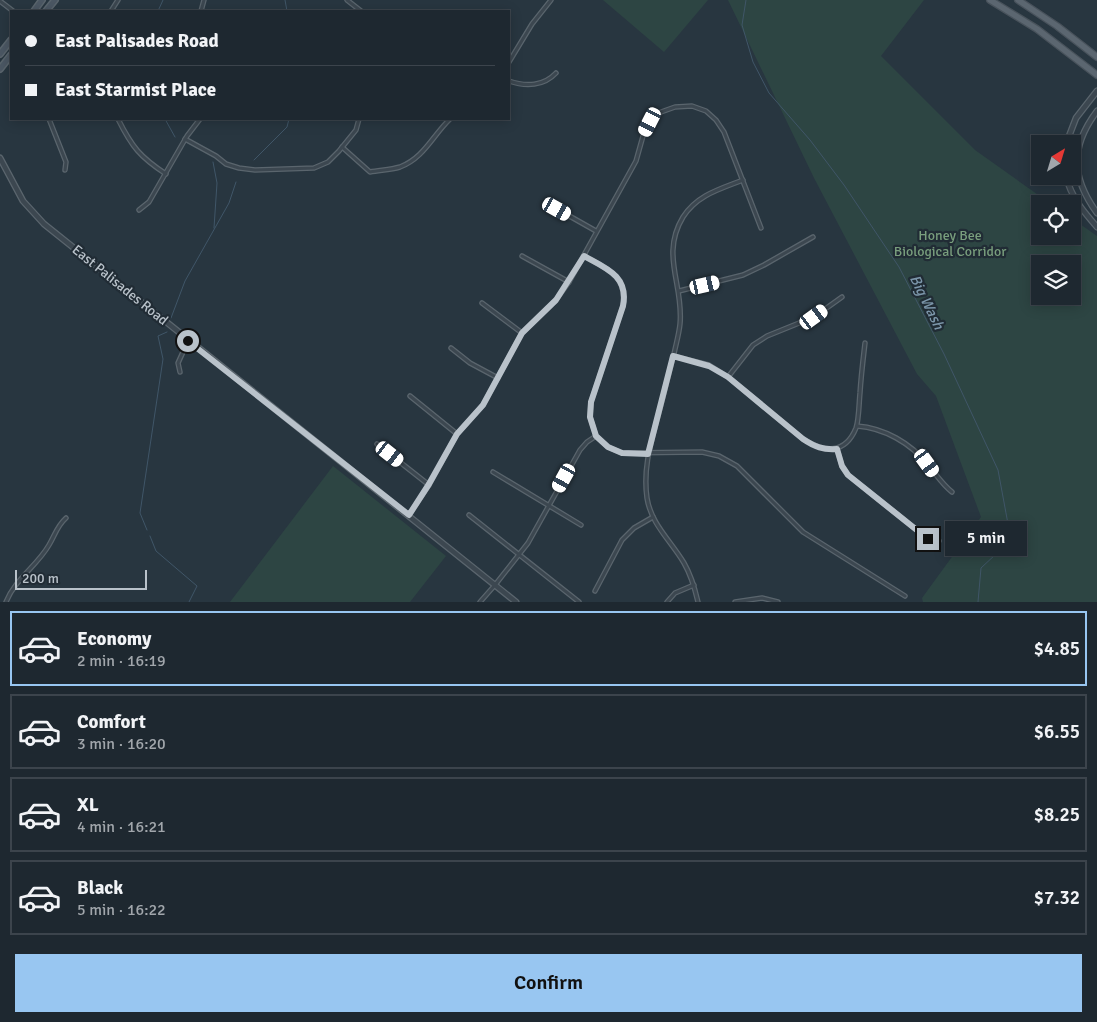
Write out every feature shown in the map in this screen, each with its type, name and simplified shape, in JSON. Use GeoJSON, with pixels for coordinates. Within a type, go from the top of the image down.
{"type":"FeatureCollection","features":[{"type":"Feature","properties":{"kind":"main road"},"geometry":{"type":"LineString","coordinates":[[47,10],[55,0]]}},
{"type":"Feature","properties":{"kind":"main road"},"geometry":{"type":"LineString","coordinates":[[990,0],[1037,29],[1097,75]]}},
{"type":"Feature","properties":{"kind":"main road"},"geometry":{"type":"LineString","coordinates":[[1018,0],[1057,26],[1097,57]]}},
{"type":"Feature","properties":{"kind":"main road"},"geometry":{"type":"LineString","coordinates":[[0,54],[10,41]]}},
{"type":"Feature","properties":{"kind":"main road"},"geometry":{"type":"LineString","coordinates":[[0,69],[10,56]]}},
{"type":"Feature","properties":{"kind":"street"},"geometry":{"type":"LineString","coordinates":[[347,0],[360,10]]}},
{"type":"Feature","properties":{"kind":"street"},"geometry":{"type":"LineString","coordinates":[[510,60],[532,24],[551,0]]}},
{"type":"Feature","properties":{"kind":"street"},"geometry":{"type":"LineString","coordinates":[[0,1],[12,10]]}},
{"type":"Feature","properties":{"kind":"street"},"geometry":{"type":"LineString","coordinates":[[510,81],[516,84],[536,84],[547,80],[556,72]]}},
{"type":"Feature","properties":{"kind":"street"},"geometry":{"type":"LineString","coordinates":[[1069,135],[1076,118],[1097,91]]}},
{"type":"Feature","properties":{"kind":"street"},"geometry":{"type":"LineString","coordinates":[[409,515],[457,434],[483,405],[522,333],[556,300],[568,282],[636,161],[643,136],[650,122],[661,112],[675,107],[692,106],[706,112],[716,120],[724,132],[761,228]]}},
{"type":"Feature","properties":{"kind":"street"},"geometry":{"type":"LineString","coordinates":[[1097,111],[1082,135],[1076,164],[1081,187],[1097,213]]}},
{"type":"Feature","properties":{"kind":"street"},"geometry":{"type":"LineString","coordinates":[[49,120],[66,162],[65,170]]}},
{"type":"Feature","properties":{"kind":"street"},"geometry":{"type":"LineString","coordinates":[[119,120],[134,148],[143,158],[166,174]]}},
{"type":"Feature","properties":{"kind":"street"},"geometry":{"type":"LineString","coordinates":[[139,210],[149,202],[185,139],[199,120]]}},
{"type":"Feature","properties":{"kind":"street"},"geometry":{"type":"LineString","coordinates":[[185,139],[216,156],[226,164],[255,170],[314,168],[328,162],[342,147],[356,130],[359,120]]}},
{"type":"Feature","properties":{"kind":"street"},"geometry":{"type":"LineString","coordinates":[[342,147],[370,172],[393,169],[418,156],[449,120]]}},
{"type":"Feature","properties":{"kind":"street","name":"East Palisades Road"},"geometry":{"type":"LineString","coordinates":[[0,158],[23,201],[39,220],[516,602]]}},
{"type":"Feature","properties":{"kind":"street"},"geometry":{"type":"LineString","coordinates":[[698,602],[694,585],[684,564],[663,536],[653,517],[648,500],[645,477],[648,454],[680,326],[679,291],[672,255],[674,237],[683,217],[696,201],[711,192],[743,180]]}},
{"type":"Feature","properties":{"kind":"street"},"geometry":{"type":"LineString","coordinates":[[1069,185],[1074,198],[1083,212],[1097,227]]}},
{"type":"Feature","properties":{"kind":"street"},"geometry":{"type":"LineString","coordinates":[[557,209],[596,231]]}},
{"type":"Feature","properties":{"kind":"street"},"geometry":{"type":"LineString","coordinates":[[679,291],[743,275],[813,237]]}},
{"type":"Feature","properties":{"kind":"street"},"geometry":{"type":"LineString","coordinates":[[522,256],[568,282]]}},
{"type":"Feature","properties":{"kind":"street"},"geometry":{"type":"LineString","coordinates":[[584,256],[617,276],[623,286],[625,296],[591,402],[590,417],[596,436],[608,447],[622,453],[702,452],[719,456],[737,466],[803,532],[905,596]]}},
{"type":"Feature","properties":{"kind":"street"},"geometry":{"type":"LineString","coordinates":[[728,377],[754,345],[767,336],[814,317],[842,298]]}},
{"type":"Feature","properties":{"kind":"street"},"geometry":{"type":"LineString","coordinates":[[482,303],[522,333]]}},
{"type":"Feature","properties":{"kind":"street"},"geometry":{"type":"LineString","coordinates":[[180,372],[178,362],[188,341]]}},
{"type":"Feature","properties":{"kind":"street"},"geometry":{"type":"LineString","coordinates":[[673,356],[709,366],[728,377],[803,439],[820,448],[837,449],[848,440],[857,426],[865,343]]}},
{"type":"Feature","properties":{"kind":"street"},"geometry":{"type":"LineString","coordinates":[[451,348],[470,363],[498,378]]}},
{"type":"Feature","properties":{"kind":"street"},"geometry":{"type":"LineString","coordinates":[[410,396],[457,434]]}},
{"type":"Feature","properties":{"kind":"street"},"geometry":{"type":"LineString","coordinates":[[857,426],[870,427],[900,440],[917,452],[944,486],[952,492]]}},
{"type":"Feature","properties":{"kind":"street"},"geometry":{"type":"LineString","coordinates":[[480,602],[528,543],[580,450],[596,436]]}},
{"type":"Feature","properties":{"kind":"street"},"geometry":{"type":"LineString","coordinates":[[377,444],[429,484]]}},
{"type":"Feature","properties":{"kind":"street"},"geometry":{"type":"LineString","coordinates":[[837,449],[842,466],[848,475],[928,539],[938,541]]}},
{"type":"Feature","properties":{"kind":"street"},"geometry":{"type":"LineString","coordinates":[[493,472],[581,526]]}},
{"type":"Feature","properties":{"kind":"street"},"geometry":{"type":"LineString","coordinates":[[469,515],[579,602]]}},
{"type":"Feature","properties":{"kind":"street"},"geometry":{"type":"LineString","coordinates":[[594,591],[622,540],[634,528],[653,517]]}},
{"type":"Feature","properties":{"kind":"street"},"geometry":{"type":"LineString","coordinates":[[6,602],[11,590],[49,545],[60,523],[66,518]]}},
{"type":"Feature","properties":{"kind":"street"},"geometry":{"type":"LineString","coordinates":[[666,602],[675,593],[694,585]]}},
{"type":"Feature","properties":{"kind":"street"},"geometry":{"type":"LineString","coordinates":[[735,602],[762,598],[778,602]]}},
{"type":"Feature","properties":{"kind":"green space"},"geometry":{"type":"Polygon","coordinates":[[[603,0],[708,0],[664,52],[603,0]]]}},
{"type":"Feature","properties":{"kind":"green space","name":"Honey Bee Biological Corridor"},"geometry":{"type":"Polygon","coordinates":[[[728,0],[924,0],[881,56],[975,150],[1038,195],[1031,195],[1031,245],[1081,245],[1081,225],[1097,236],[1097,602],[923,602],[922,598],[981,517],[936,396],[917,374],[814,178],[728,0]]]}},
{"type":"Feature","properties":{"kind":"green space"},"geometry":{"type":"Polygon","coordinates":[[[333,466],[446,556],[410,602],[230,602],[333,466]]]}},
{"type":"Feature","properties":{"kind":"waterway"},"geometry":{"type":"LineString","coordinates":[[158,10],[163,0]]}},
{"type":"Feature","properties":{"kind":"waterway"},"geometry":{"type":"LineString","coordinates":[[285,0],[287,10]]}},
{"type":"Feature","properties":{"kind":"waterway","name":"Big Wash"},"geometry":{"type":"LineString","coordinates":[[746,0],[742,25],[753,62],[769,93],[810,140],[844,185],[899,267],[944,354],[998,470],[1011,540],[981,568],[978,602]]}},
{"type":"Feature","properties":{"kind":"waterway"},"geometry":{"type":"LineString","coordinates":[[166,120],[175,137]]}},
{"type":"Feature","properties":{"kind":"waterway"},"geometry":{"type":"LineString","coordinates":[[254,160],[287,127],[289,120]]}},
{"type":"Feature","properties":{"kind":"waterway"},"geometry":{"type":"LineString","coordinates":[[213,162],[217,183],[214,228]]}},
{"type":"Feature","properties":{"kind":"waterway"},"geometry":{"type":"LineString","coordinates":[[171,318],[185,281],[229,203],[236,182]]}},
{"type":"Feature","properties":{"kind":"waterway"},"geometry":{"type":"LineString","coordinates":[[147,530],[140,513],[163,359],[158,336],[167,332]]}},
{"type":"Feature","properties":{"kind":"waterway"},"geometry":{"type":"LineString","coordinates":[[150,536],[156,551],[197,586],[189,602]]}},
{"type":"Feature","properties":{"kind":"route"},"geometry":{"type":"LineString","coordinates":[[188,341],[409,515],[457,434],[483,405],[522,333],[548,310],[584,256],[617,276],[623,286],[625,296],[591,402],[590,417],[596,436],[608,447],[622,453],[648,454],[673,356],[709,366],[728,377],[815,447],[825,450],[837,449],[842,466],[848,475],[928,539]]}}]}
